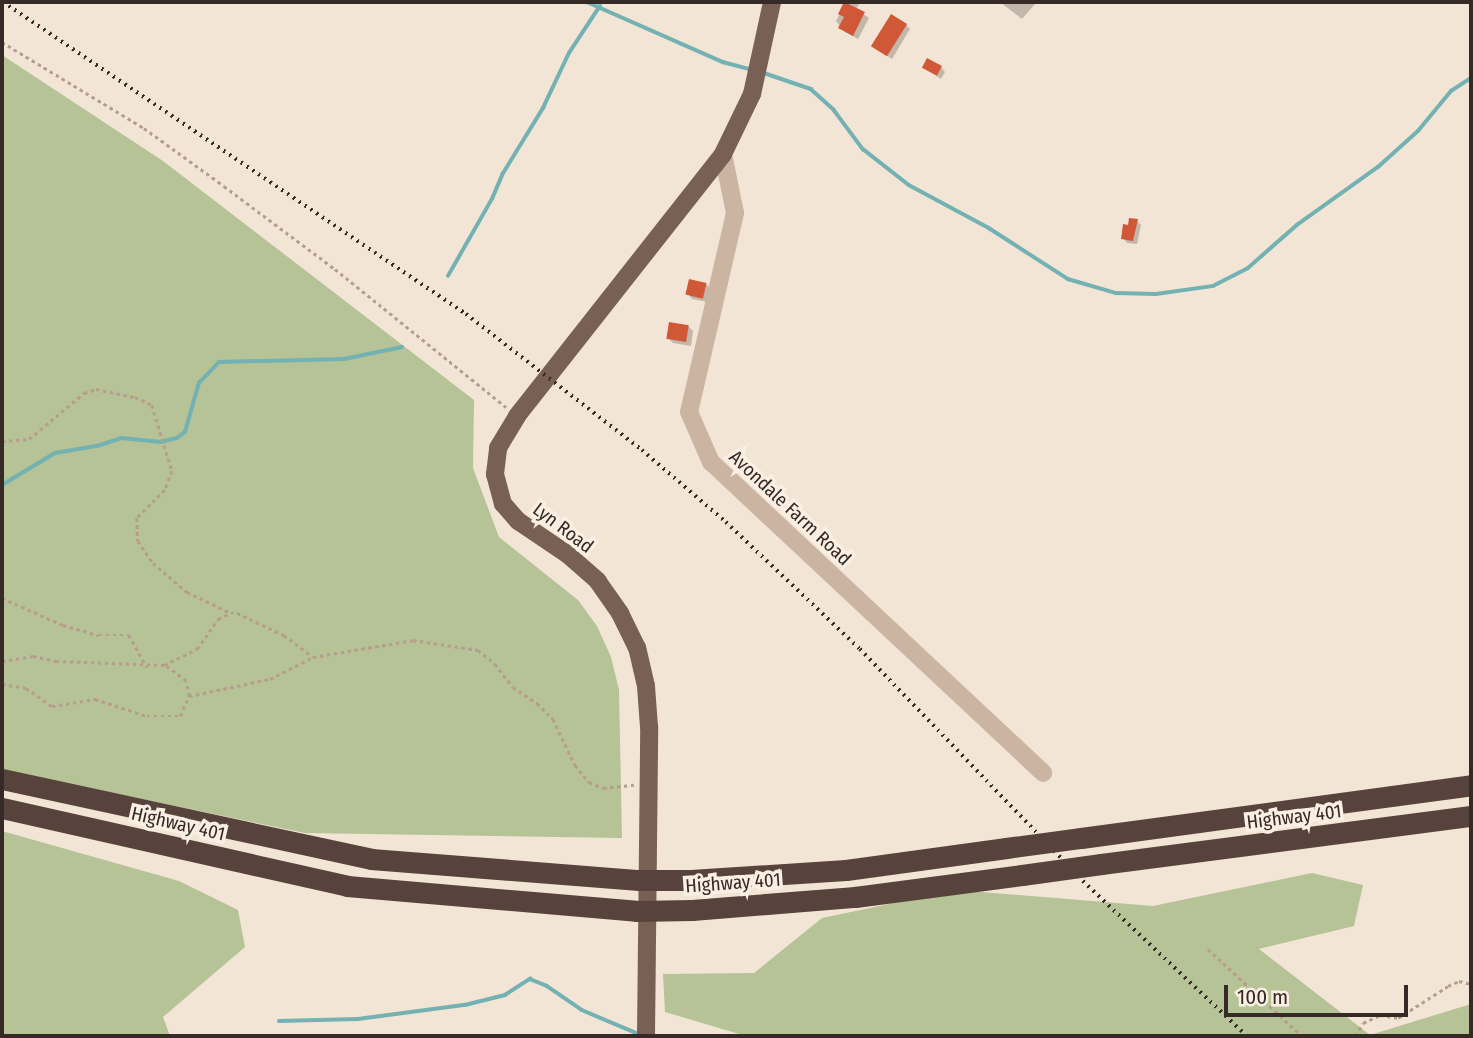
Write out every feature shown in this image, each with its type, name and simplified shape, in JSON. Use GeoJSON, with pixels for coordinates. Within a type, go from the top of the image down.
{"type":"FeatureCollection","features":[{"type":"Feature","properties":{"kind":"highway","name":"Highway 401"},"geometry":{"type":"LineString","coordinates":[[2,779],[371,859],[639,880],[691,880],[846,870],[1471,785]]}},
{"type":"Feature","properties":{"kind":"highway","name":"Highway 401"},"geometry":{"type":"LineString","coordinates":[[2,808],[347,886],[636,911],[855,897],[1471,816]]}},
{"type":"Feature","properties":{"kind":"main road","name":"Lyn Road"},"geometry":{"type":"LineString","coordinates":[[646,1036],[646,687],[637,648],[620,613],[597,581],[567,554],[518,522],[503,504],[495,474],[498,448],[517,416],[723,154],[752,94],[772,2]]}},
{"type":"Feature","properties":{"kind":"street","name":"Avondale Farm Road"},"geometry":{"type":"LineString","coordinates":[[723,154],[735,214],[689,412],[711,462],[1043,773]]}},
{"type":"Feature","properties":{"kind":"path"},"geometry":{"type":"LineString","coordinates":[[2,42],[144,128],[224,186],[335,269],[517,416]]}},
{"type":"Feature","properties":{"kind":"path"},"geometry":{"type":"LineString","coordinates":[[2,441],[29,439],[84,393],[96,389],[135,397],[152,405],[172,471],[165,490],[137,518],[138,541],[153,563],[187,592],[231,613]]}},
{"type":"Feature","properties":{"kind":"path"},"geometry":{"type":"LineString","coordinates":[[2,598],[62,625],[99,635],[129,635],[148,667]]}},
{"type":"Feature","properties":{"kind":"path"},"geometry":{"type":"LineString","coordinates":[[2,661],[33,656],[56,661],[148,667],[164,665],[197,649],[218,619],[231,613],[237,613],[284,635],[313,657]]}},
{"type":"Feature","properties":{"kind":"path"},"geometry":{"type":"LineString","coordinates":[[189,696],[270,679],[313,657],[413,640],[478,650],[495,664],[513,687],[537,703],[553,719],[575,765],[589,782],[603,788],[648,784]]}},
{"type":"Feature","properties":{"kind":"path"},"geometry":{"type":"LineString","coordinates":[[2,684],[26,688],[52,706],[95,699],[147,716],[180,716],[189,696],[186,681],[164,665]]}},
{"type":"Feature","properties":{"kind":"path"},"geometry":{"type":"LineString","coordinates":[[1208,949],[1302,1036]]}},
{"type":"Feature","properties":{"kind":"path"},"geometry":{"type":"LineString","coordinates":[[1354,1036],[1363,1023],[1380,1016],[1398,1018],[1448,986],[1460,981],[1471,984]]}},
{"type":"Feature","properties":{"kind":"green space"},"geometry":{"type":"Polygon","coordinates":[[[2,55],[163,161],[474,400],[473,468],[499,537],[578,600],[597,626],[611,657],[619,690],[622,838],[305,833],[2,770],[2,55]]]}},
{"type":"Feature","properties":{"kind":"green space"},"geometry":{"type":"Polygon","coordinates":[[[2,831],[179,881],[238,910],[245,947],[163,1017],[170,1036],[2,1036],[2,831]]]}},
{"type":"Feature","properties":{"kind":"green space"},"geometry":{"type":"Polygon","coordinates":[[[1312,873],[1363,885],[1354,926],[1259,949],[1370,1035],[1471,1004],[1471,1036],[746,1036],[665,1012],[663,974],[754,973],[822,918],[956,890],[1153,906],[1312,873]]]}},
{"type":"Feature","properties":{"kind":"building"},"geometry":{"type":"Polygon","coordinates":[[[844,2],[865,12],[853,36],[838,28],[844,17],[838,14],[844,2]]]}},
{"type":"Feature","properties":{"kind":"building"},"geometry":{"type":"Polygon","coordinates":[[[891,14],[907,24],[887,56],[871,46],[891,14]]]}},
{"type":"Feature","properties":{"kind":"building"},"geometry":{"type":"Polygon","coordinates":[[[927,58],[942,66],[937,76],[922,68],[927,58]]]}},
{"type":"Feature","properties":{"kind":"building"},"geometry":{"type":"Polygon","coordinates":[[[1129,218],[1138,219],[1133,241],[1121,239],[1123,224],[1128,225],[1129,218]]]}},
{"type":"Feature","properties":{"kind":"building"},"geometry":{"type":"Polygon","coordinates":[[[689,279],[707,283],[703,299],[685,295],[689,279]]]}},
{"type":"Feature","properties":{"kind":"building"},"geometry":{"type":"Polygon","coordinates":[[[669,322],[689,325],[686,342],[666,339],[669,322]]]}},
{"type":"Feature","properties":{"kind":"waterway"},"geometry":{"type":"LineString","coordinates":[[587,2],[723,62],[753,70]]}},
{"type":"Feature","properties":{"kind":"waterway"},"geometry":{"type":"LineString","coordinates":[[448,276],[492,199],[502,175],[543,108],[569,53],[600,6]]}},
{"type":"Feature","properties":{"kind":"waterway"},"geometry":{"type":"LineString","coordinates":[[764,73],[811,89],[834,110],[863,149],[909,185],[989,228],[1068,279],[1116,293],[1156,294],[1213,286],[1248,268],[1297,225],[1378,167],[1418,131],[1451,91],[1471,78]]}},
{"type":"Feature","properties":{"kind":"waterway"},"geometry":{"type":"LineString","coordinates":[[2,485],[55,453],[97,446],[121,438],[161,442],[177,438],[185,432],[199,383],[219,362],[344,359],[402,347]]}},
{"type":"Feature","properties":{"kind":"waterway"},"geometry":{"type":"LineString","coordinates":[[279,1021],[358,1019],[465,1005],[505,995],[530,979],[547,986],[582,1010],[641,1035]]}},
{"type":"Feature","properties":{"kind":"railway"},"geometry":{"type":"LineString","coordinates":[[3,2],[466,314],[642,450],[726,522],[860,649],[1083,881],[1247,1036]]}}]}
